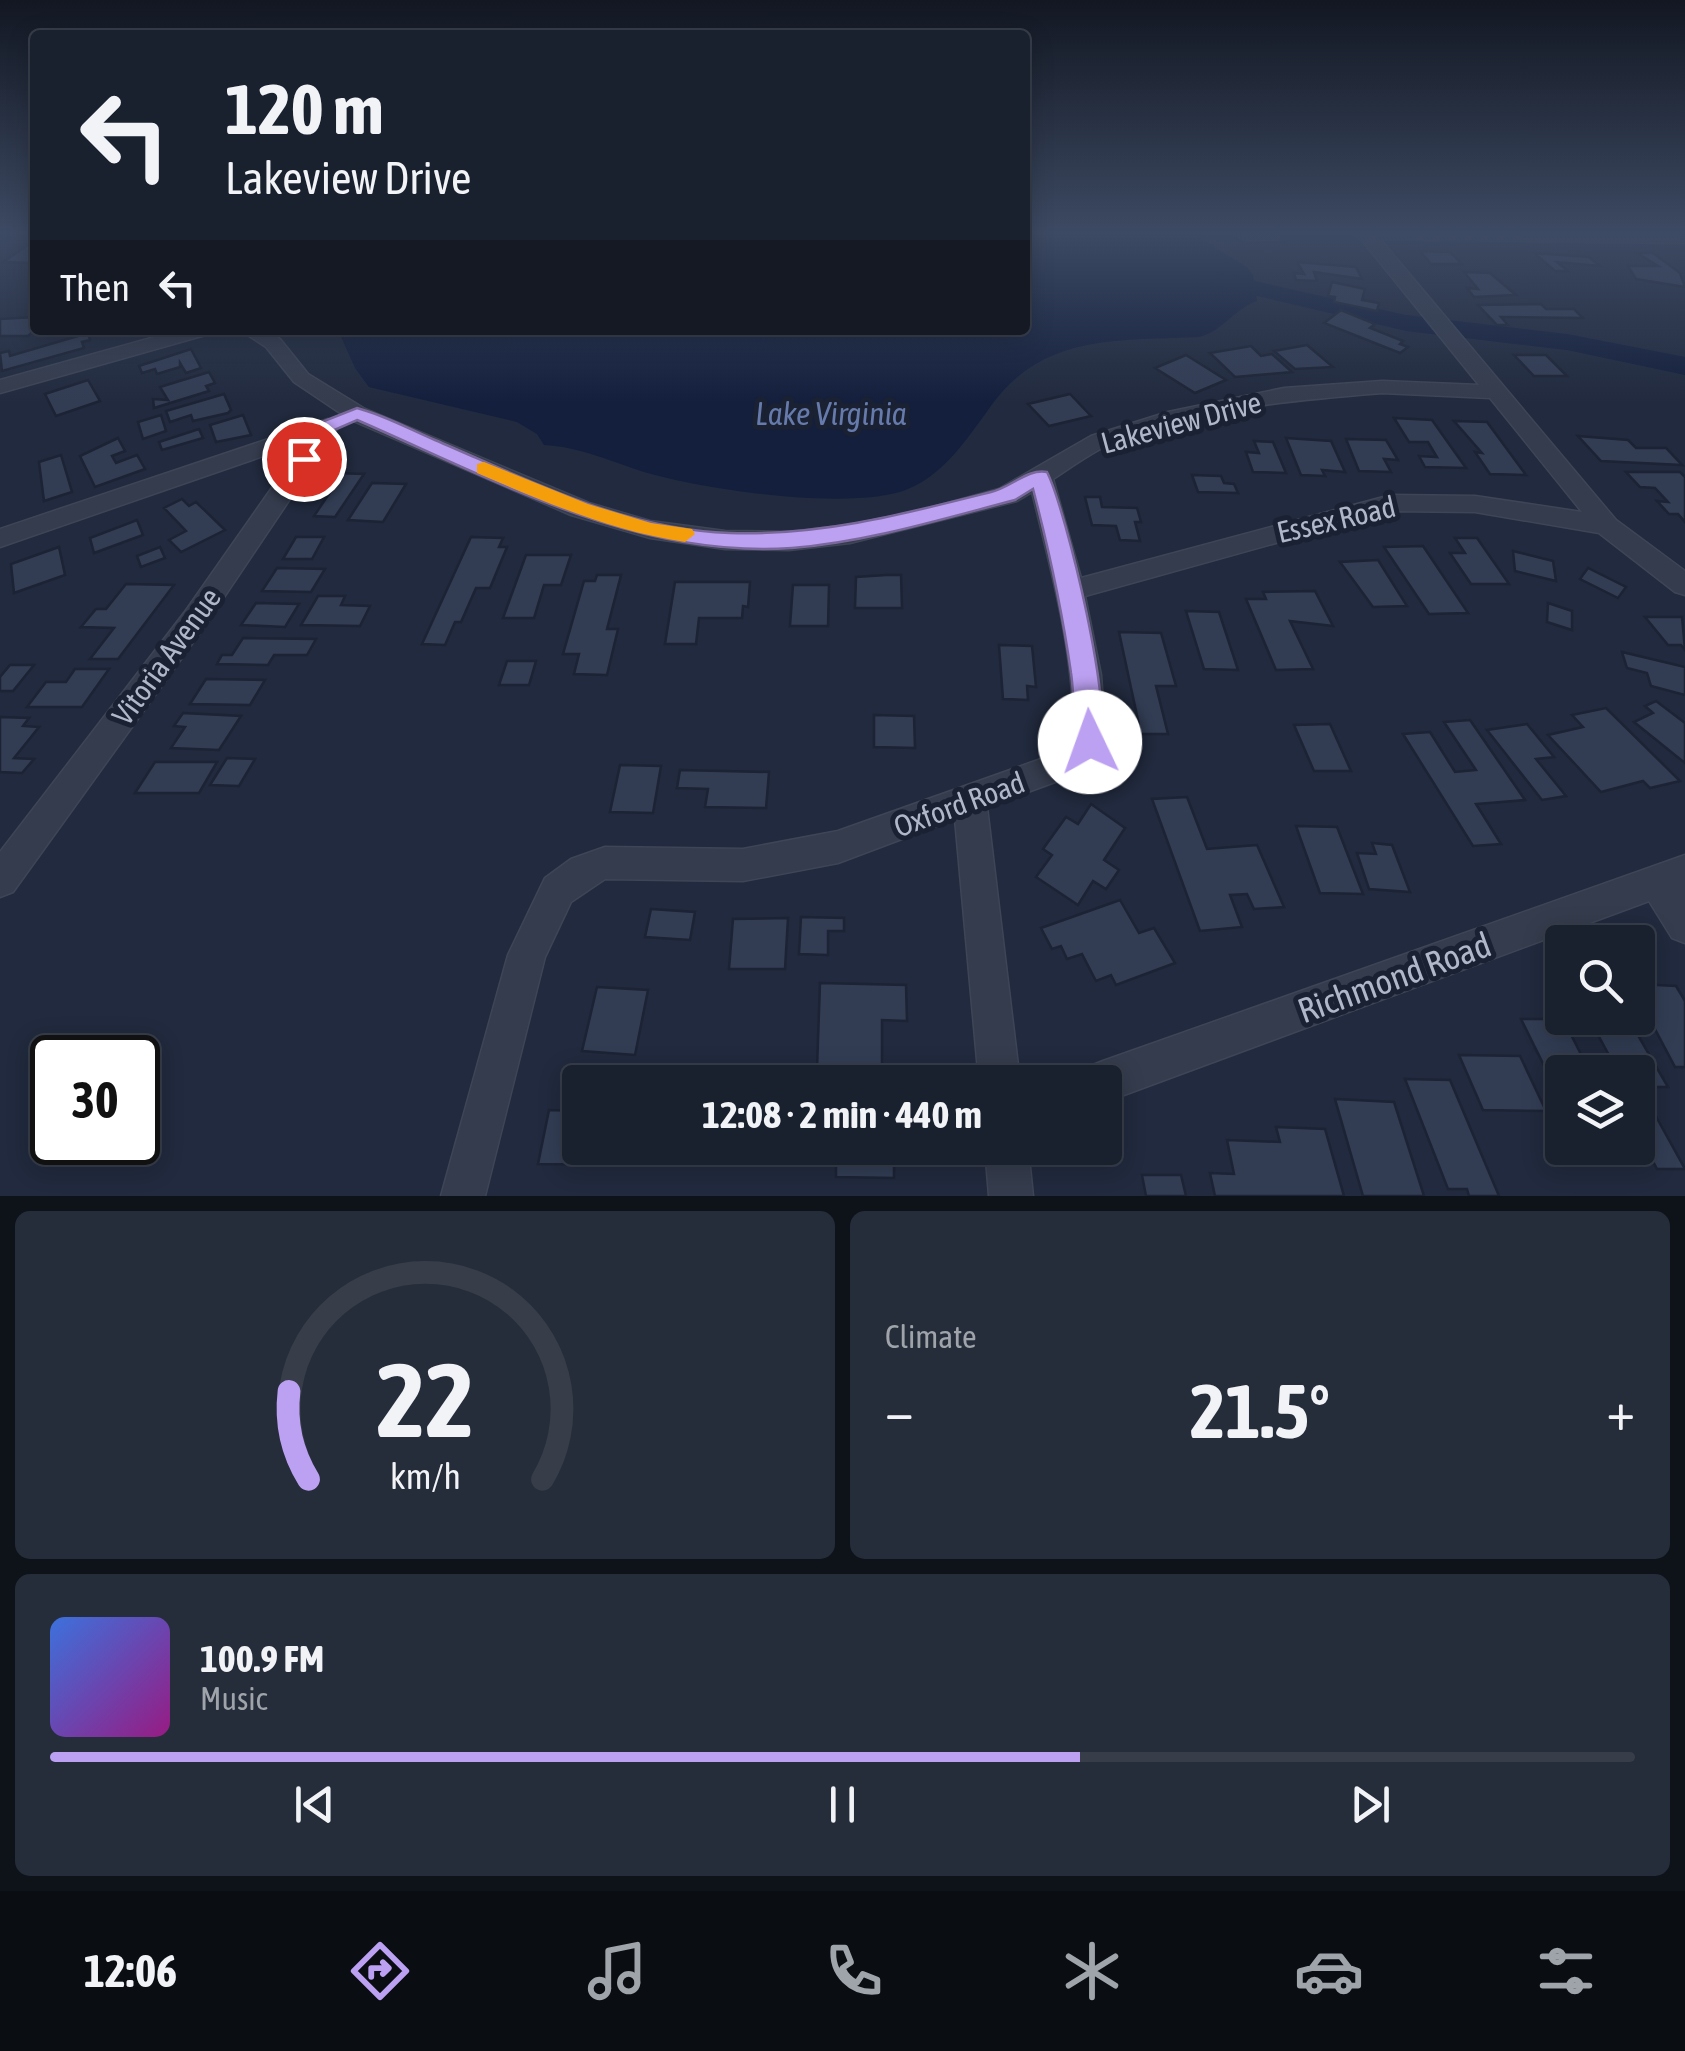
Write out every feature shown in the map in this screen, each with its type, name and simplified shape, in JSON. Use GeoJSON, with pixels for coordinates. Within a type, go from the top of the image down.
{"type":"FeatureCollection","features":[{"type":"Feature","properties":{"kind":"street"},"geometry":{"type":"LineString","coordinates":[[1411,290],[1607,526],[1685,585]]}},
{"type":"Feature","properties":{"kind":"street"},"geometry":{"type":"LineString","coordinates":[[0,388],[185,335]]}},
{"type":"Feature","properties":{"kind":"street","name":"Lakeview Drive"},"geometry":{"type":"LineString","coordinates":[[259,335],[273,343],[301,378],[357,414],[580,509],[650,530],[724,540],[789,541],[850,534],[1008,495],[1099,441],[1168,420],[1284,395],[1382,387],[1498,392]]}},
{"type":"Feature","properties":{"kind":"street"},"geometry":{"type":"LineString","coordinates":[[0,538],[357,414]]}},
{"type":"Feature","properties":{"kind":"street","name":"Vitoria Avenue"},"geometry":{"type":"LineString","coordinates":[[0,880],[194,620],[326,427]]}},
{"type":"Feature","properties":{"kind":"street","name":"Oxford Road"},"geometry":{"type":"LineString","coordinates":[[463,1196],[527,956],[558,890],[582,871],[605,863],[743,866],[838,847],[1066,764],[1090,742],[1091,716],[1070,591],[1040,476]]}},
{"type":"Feature","properties":{"kind":"street","name":"Essex Road"},"geometry":{"type":"LineString","coordinates":[[1070,591],[1392,503],[1442,500],[1504,504],[1607,526]]}},
{"type":"Feature","properties":{"kind":"street"},"geometry":{"type":"LineString","coordinates":[[970,802],[998,1065]]}},
{"type":"Feature","properties":{"kind":"street"},"geometry":{"type":"LineString","coordinates":[[1671,876],[1685,925]]}},
{"type":"Feature","properties":{"kind":"street","name":"Richmond Road"},"geometry":{"type":"LineString","coordinates":[[1122,1075],[1671,876]]}},
{"type":"Feature","properties":{"kind":"street"},"geometry":{"type":"LineString","coordinates":[[1008,1165],[1011,1196]]}},
{"type":"Feature","properties":{"kind":"water","name":"Lake Virginia"},"geometry":{"type":"Polygon","coordinates":[[[1030,290],[1255,290],[1257,301],[1199,337],[1109,342],[1056,354],[1009,385],[963,444],[932,475],[908,489],[883,496],[774,495],[664,477],[580,451],[544,445],[537,434],[517,422],[369,387],[355,368],[340,335],[1030,335],[1030,290]]]}},
{"type":"Feature","properties":{"kind":"building"},"geometry":{"type":"Polygon","coordinates":[[[1330,290],[1365,290],[1362,300],[1379,303],[1377,311],[1334,302],[1335,297],[1328,296],[1330,290]]]}},
{"type":"Feature","properties":{"kind":"building"},"geometry":{"type":"Polygon","coordinates":[[[1468,290],[1510,290],[1516,295],[1474,297],[1468,290]]]}},
{"type":"Feature","properties":{"kind":"building"},"geometry":{"type":"Polygon","coordinates":[[[1541,304],[1546,309],[1574,309],[1583,318],[1501,317],[1508,325],[1497,325],[1478,305],[1541,304]]]}},
{"type":"Feature","properties":{"kind":"building"},"geometry":{"type":"Polygon","coordinates":[[[1341,310],[1375,324],[1370,328],[1403,341],[1400,344],[1408,347],[1400,353],[1324,323],[1341,310]]]}},
{"type":"Feature","properties":{"kind":"building"},"geometry":{"type":"Polygon","coordinates":[[[30,317],[30,334],[0,336],[0,319],[30,317]]]}},
{"type":"Feature","properties":{"kind":"building"},"geometry":{"type":"Polygon","coordinates":[[[81,335],[89,335],[90,340],[82,342],[84,348],[2,371],[0,353],[9,351],[10,356],[81,335]]]}},
{"type":"Feature","properties":{"kind":"building"},"geometry":{"type":"Polygon","coordinates":[[[1307,345],[1333,367],[1295,369],[1274,351],[1307,345]]]}},
{"type":"Feature","properties":{"kind":"building"},"geometry":{"type":"Polygon","coordinates":[[[1251,346],[1261,356],[1272,354],[1292,372],[1235,377],[1210,353],[1251,346]]]}},
{"type":"Feature","properties":{"kind":"building"},"geometry":{"type":"Polygon","coordinates":[[[191,349],[201,368],[186,373],[180,363],[180,367],[157,374],[155,369],[142,373],[139,366],[191,349]]]}},
{"type":"Feature","properties":{"kind":"building"},"geometry":{"type":"Polygon","coordinates":[[[1186,355],[1226,380],[1195,393],[1155,368],[1186,355]]]}},
{"type":"Feature","properties":{"kind":"building"},"geometry":{"type":"Polygon","coordinates":[[[1514,355],[1546,355],[1567,376],[1534,376],[1514,355]]]}},
{"type":"Feature","properties":{"kind":"building"},"geometry":{"type":"Polygon","coordinates":[[[209,372],[215,383],[206,386],[209,391],[154,408],[153,399],[168,400],[160,387],[209,372]]]}},
{"type":"Feature","properties":{"kind":"building"},"geometry":{"type":"Polygon","coordinates":[[[88,380],[100,401],[56,416],[45,394],[88,380]]]}},
{"type":"Feature","properties":{"kind":"building"},"geometry":{"type":"Polygon","coordinates":[[[224,394],[231,410],[228,413],[193,421],[191,415],[170,422],[166,411],[224,394]]]}},
{"type":"Feature","properties":{"kind":"building"},"geometry":{"type":"Polygon","coordinates":[[[1070,394],[1091,416],[1049,426],[1028,404],[1070,394]]]}},
{"type":"Feature","properties":{"kind":"building"},"geometry":{"type":"Polygon","coordinates":[[[161,415],[166,431],[143,439],[138,422],[161,415]]]}},
{"type":"Feature","properties":{"kind":"building"},"geometry":{"type":"Polygon","coordinates":[[[243,415],[251,435],[216,442],[210,425],[243,415]]]}},
{"type":"Feature","properties":{"kind":"building"},"geometry":{"type":"Polygon","coordinates":[[[1394,418],[1432,420],[1466,468],[1425,467],[1419,456],[1437,457],[1428,442],[1409,442],[1394,418]]]}},
{"type":"Feature","properties":{"kind":"building"},"geometry":{"type":"Polygon","coordinates":[[[1454,421],[1487,422],[1526,475],[1490,474],[1475,452],[1482,453],[1454,421]]]}},
{"type":"Feature","properties":{"kind":"building"},"geometry":{"type":"Polygon","coordinates":[[[199,429],[203,438],[162,450],[159,442],[199,429]]]}},
{"type":"Feature","properties":{"kind":"building"},"geometry":{"type":"Polygon","coordinates":[[[1578,436],[1628,440],[1636,448],[1666,448],[1682,465],[1601,461],[1578,436]]]}},
{"type":"Feature","properties":{"kind":"building"},"geometry":{"type":"Polygon","coordinates":[[[118,438],[125,451],[112,456],[116,463],[137,455],[145,469],[95,487],[80,456],[118,438]]]}},
{"type":"Feature","properties":{"kind":"building"},"geometry":{"type":"Polygon","coordinates":[[[1286,438],[1331,441],[1345,472],[1322,470],[1325,476],[1301,475],[1286,438]]]}},
{"type":"Feature","properties":{"kind":"building"},"geometry":{"type":"Polygon","coordinates":[[[1346,439],[1386,440],[1398,460],[1384,459],[1391,472],[1359,471],[1346,439]]]}},
{"type":"Feature","properties":{"kind":"building"},"geometry":{"type":"Polygon","coordinates":[[[1254,441],[1273,442],[1286,473],[1253,472],[1246,452],[1259,453],[1254,441]]]}},
{"type":"Feature","properties":{"kind":"building"},"geometry":{"type":"Polygon","coordinates":[[[61,455],[72,492],[44,501],[39,462],[61,455]]]}},
{"type":"Feature","properties":{"kind":"building"},"geometry":{"type":"Polygon","coordinates":[[[1626,472],[1680,472],[1685,477],[1685,522],[1678,514],[1669,514],[1657,501],[1668,502],[1655,488],[1640,487],[1626,472]]]}},
{"type":"Feature","properties":{"kind":"building"},"geometry":{"type":"Polygon","coordinates":[[[335,473],[364,474],[335,517],[314,516],[333,488],[324,488],[335,473]]]}},
{"type":"Feature","properties":{"kind":"building"},"geometry":{"type":"Polygon","coordinates":[[[1192,475],[1221,476],[1224,483],[1234,484],[1238,493],[1198,492],[1192,475]]]}},
{"type":"Feature","properties":{"kind":"building"},"geometry":{"type":"Polygon","coordinates":[[[372,483],[406,484],[383,522],[348,520],[372,483]]]}},
{"type":"Feature","properties":{"kind":"building"},"geometry":{"type":"Polygon","coordinates":[[[1085,497],[1100,497],[1102,507],[1137,508],[1141,522],[1135,522],[1140,541],[1120,540],[1116,526],[1092,525],[1085,497]]]}},
{"type":"Feature","properties":{"kind":"building"},"geometry":{"type":"Polygon","coordinates":[[[182,499],[189,506],[196,502],[225,530],[181,552],[169,540],[186,531],[164,508],[182,499]]]}},
{"type":"Feature","properties":{"kind":"building"},"geometry":{"type":"Polygon","coordinates":[[[137,520],[143,535],[94,553],[90,538],[137,520]]]}},
{"type":"Feature","properties":{"kind":"building"},"geometry":{"type":"Polygon","coordinates":[[[296,537],[324,537],[312,559],[283,559],[296,537]]]}},
{"type":"Feature","properties":{"kind":"building"},"geometry":{"type":"Polygon","coordinates":[[[471,537],[503,538],[499,547],[507,547],[490,588],[476,588],[461,622],[455,622],[445,645],[422,644],[471,537]]]}},
{"type":"Feature","properties":{"kind":"building"},"geometry":{"type":"Polygon","coordinates":[[[1455,538],[1477,538],[1509,584],[1471,584],[1450,553],[1465,553],[1455,538]]]}},
{"type":"Feature","properties":{"kind":"building"},"geometry":{"type":"Polygon","coordinates":[[[1423,546],[1468,613],[1429,614],[1384,547],[1423,546]]]}},
{"type":"Feature","properties":{"kind":"building"},"geometry":{"type":"Polygon","coordinates":[[[59,547],[65,575],[14,593],[11,564],[59,547]]]}},
{"type":"Feature","properties":{"kind":"building"},"geometry":{"type":"Polygon","coordinates":[[[160,547],[165,558],[141,567],[137,556],[160,547]]]}},
{"type":"Feature","properties":{"kind":"building"},"geometry":{"type":"Polygon","coordinates":[[[1513,551],[1553,561],[1556,581],[1515,571],[1513,551]]]}},
{"type":"Feature","properties":{"kind":"building"},"geometry":{"type":"Polygon","coordinates":[[[526,555],[571,555],[561,585],[544,585],[534,618],[503,618],[526,555]]]}},
{"type":"Feature","properties":{"kind":"building"},"geometry":{"type":"Polygon","coordinates":[[[1378,560],[1407,606],[1373,607],[1340,562],[1378,560]]]}},
{"type":"Feature","properties":{"kind":"building"},"geometry":{"type":"Polygon","coordinates":[[[277,568],[325,569],[311,592],[262,591],[277,568]]]}},
{"type":"Feature","properties":{"kind":"building"},"geometry":{"type":"Polygon","coordinates":[[[1588,568],[1626,587],[1618,598],[1580,579],[1588,568]]]}},
{"type":"Feature","properties":{"kind":"building"},"geometry":{"type":"Polygon","coordinates":[[[597,575],[621,575],[607,629],[618,629],[607,675],[574,674],[579,654],[563,654],[584,581],[595,581],[597,575]]]}},
{"type":"Feature","properties":{"kind":"building"},"geometry":{"type":"Polygon","coordinates":[[[901,575],[902,608],[855,608],[856,577],[901,575]]]}},
{"type":"Feature","properties":{"kind":"building"},"geometry":{"type":"Polygon","coordinates":[[[675,582],[750,582],[748,607],[743,606],[742,618],[699,618],[696,644],[665,644],[675,582]]]}},
{"type":"Feature","properties":{"kind":"building"},"geometry":{"type":"Polygon","coordinates":[[[126,584],[174,585],[118,659],[90,659],[114,628],[81,627],[96,609],[106,609],[126,584]]]}},
{"type":"Feature","properties":{"kind":"building"},"geometry":{"type":"Polygon","coordinates":[[[793,585],[829,585],[828,626],[790,626],[793,585]]]}},
{"type":"Feature","properties":{"kind":"building"},"geometry":{"type":"Polygon","coordinates":[[[1315,591],[1333,626],[1290,621],[1313,669],[1276,670],[1246,599],[1266,599],[1263,592],[1315,591]]]}},
{"type":"Feature","properties":{"kind":"building"},"geometry":{"type":"Polygon","coordinates":[[[318,596],[345,596],[341,605],[370,606],[360,626],[301,625],[318,596]]]}},
{"type":"Feature","properties":{"kind":"building"},"geometry":{"type":"Polygon","coordinates":[[[256,603],[299,604],[285,627],[241,625],[256,603]]]}},
{"type":"Feature","properties":{"kind":"building"},"geometry":{"type":"Polygon","coordinates":[[[1548,603],[1572,611],[1572,630],[1547,622],[1548,603]]]}},
{"type":"Feature","properties":{"kind":"building"},"geometry":{"type":"Polygon","coordinates":[[[1186,611],[1219,612],[1238,670],[1204,669],[1186,611]]]}},
{"type":"Feature","properties":{"kind":"building"},"geometry":{"type":"Polygon","coordinates":[[[1645,617],[1682,617],[1685,650],[1681,645],[1668,645],[1645,617]]]}},
{"type":"Feature","properties":{"kind":"building"},"geometry":{"type":"Polygon","coordinates":[[[1119,632],[1161,633],[1176,686],[1156,686],[1168,734],[1141,734],[1119,632]]]}},
{"type":"Feature","properties":{"kind":"building"},"geometry":{"type":"Polygon","coordinates":[[[243,638],[316,639],[307,655],[274,655],[268,665],[217,664],[222,655],[232,655],[243,638]]]}},
{"type":"Feature","properties":{"kind":"building"},"geometry":{"type":"Polygon","coordinates":[[[999,645],[1032,646],[1036,687],[1027,686],[1028,700],[1003,699],[999,645]]]}},
{"type":"Feature","properties":{"kind":"building"},"geometry":{"type":"Polygon","coordinates":[[[1622,652],[1685,667],[1685,695],[1651,686],[1647,673],[1627,668],[1622,652]]]}},
{"type":"Feature","properties":{"kind":"building"},"geometry":{"type":"Polygon","coordinates":[[[507,661],[536,661],[529,685],[499,685],[507,661]]]}},
{"type":"Feature","properties":{"kind":"building"},"geometry":{"type":"Polygon","coordinates":[[[10,665],[34,665],[13,691],[0,691],[0,677],[10,665]]]}},
{"type":"Feature","properties":{"kind":"building"},"geometry":{"type":"Polygon","coordinates":[[[75,669],[109,669],[82,707],[27,707],[46,682],[66,682],[75,669]]]}},
{"type":"Feature","properties":{"kind":"building"},"geometry":{"type":"Polygon","coordinates":[[[206,679],[265,680],[250,705],[190,704],[206,679]]]}},
{"type":"Feature","properties":{"kind":"building"},"geometry":{"type":"Polygon","coordinates":[[[1656,701],[1685,723],[1685,763],[1634,722],[1653,713],[1645,706],[1656,701]]]}},
{"type":"Feature","properties":{"kind":"building"},"geometry":{"type":"Polygon","coordinates":[[[1606,708],[1680,781],[1650,788],[1643,781],[1601,792],[1548,735],[1583,727],[1572,715],[1606,708]]]}},
{"type":"Feature","properties":{"kind":"building"},"geometry":{"type":"Polygon","coordinates":[[[183,713],[241,716],[219,750],[171,748],[185,727],[174,726],[183,713]]]}},
{"type":"Feature","properties":{"kind":"building"},"geometry":{"type":"Polygon","coordinates":[[[874,715],[914,716],[915,748],[874,747],[874,715]]]}},
{"type":"Feature","properties":{"kind":"building"},"geometry":{"type":"Polygon","coordinates":[[[0,717],[29,718],[23,726],[39,727],[14,758],[34,759],[22,773],[0,772],[0,717]]]}},
{"type":"Feature","properties":{"kind":"building"},"geometry":{"type":"Polygon","coordinates":[[[1470,720],[1525,800],[1476,804],[1501,844],[1473,846],[1403,734],[1430,732],[1455,772],[1476,770],[1444,722],[1470,720]]]}},
{"type":"Feature","properties":{"kind":"building"},"geometry":{"type":"Polygon","coordinates":[[[1330,724],[1351,771],[1314,771],[1294,725],[1330,724]]]}},
{"type":"Feature","properties":{"kind":"building"},"geometry":{"type":"Polygon","coordinates":[[[1527,724],[1554,757],[1536,759],[1566,796],[1542,800],[1487,730],[1527,724]]]}},
{"type":"Feature","properties":{"kind":"building"},"geometry":{"type":"Polygon","coordinates":[[[227,758],[255,759],[239,786],[210,785],[227,758]]]}},
{"type":"Feature","properties":{"kind":"building"},"geometry":{"type":"Polygon","coordinates":[[[155,762],[217,762],[199,793],[135,793],[155,762]]]}},
{"type":"Feature","properties":{"kind":"building"},"geometry":{"type":"Polygon","coordinates":[[[620,765],[661,766],[653,813],[610,812],[620,765]]]}},
{"type":"Feature","properties":{"kind":"building"},"geometry":{"type":"Polygon","coordinates":[[[680,770],[769,772],[766,808],[705,807],[708,789],[677,788],[680,770]]]}},
{"type":"Feature","properties":{"kind":"building"},"geometry":{"type":"Polygon","coordinates":[[[1187,797],[1207,849],[1257,845],[1284,907],[1254,909],[1247,894],[1230,895],[1242,927],[1200,931],[1152,799],[1187,797]]]}},
{"type":"Feature","properties":{"kind":"building"},"geometry":{"type":"Polygon","coordinates":[[[1091,804],[1125,828],[1104,860],[1119,870],[1106,889],[1093,881],[1078,905],[1036,877],[1052,855],[1043,849],[1066,817],[1078,824],[1091,804]]]}},
{"type":"Feature","properties":{"kind":"building"},"geometry":{"type":"Polygon","coordinates":[[[1296,826],[1337,827],[1363,894],[1320,893],[1296,826]]]}},
{"type":"Feature","properties":{"kind":"building"},"geometry":{"type":"Polygon","coordinates":[[[1372,843],[1392,845],[1410,892],[1369,889],[1357,853],[1376,854],[1372,843]]]}},
{"type":"Feature","properties":{"kind":"building"},"geometry":{"type":"Polygon","coordinates":[[[1120,900],[1139,933],[1154,928],[1175,963],[1116,985],[1111,975],[1096,981],[1082,954],[1067,959],[1061,946],[1052,949],[1041,928],[1120,900]]]}},
{"type":"Feature","properties":{"kind":"building"},"geometry":{"type":"Polygon","coordinates":[[[651,909],[695,912],[690,940],[645,937],[651,909]]]}},
{"type":"Feature","properties":{"kind":"building"},"geometry":{"type":"Polygon","coordinates":[[[801,917],[844,918],[844,931],[828,931],[828,955],[799,954],[801,917]]]}},
{"type":"Feature","properties":{"kind":"building"},"geometry":{"type":"Polygon","coordinates":[[[788,918],[785,969],[729,969],[733,919],[788,918]]]}},
{"type":"Feature","properties":{"kind":"building"},"geometry":{"type":"Polygon","coordinates":[[[820,983],[906,985],[907,1021],[882,1020],[882,1065],[817,1065],[820,983]]]}},
{"type":"Feature","properties":{"kind":"building"},"geometry":{"type":"Polygon","coordinates":[[[1655,985],[1676,986],[1685,1001],[1685,1067],[1675,1067],[1655,1029],[1655,985]]]}},
{"type":"Feature","properties":{"kind":"building"},"geometry":{"type":"Polygon","coordinates":[[[597,987],[648,990],[635,1055],[582,1051],[597,987]]]}},
{"type":"Feature","properties":{"kind":"building"},"geometry":{"type":"Polygon","coordinates":[[[1521,1019],[1545,1019],[1545,1035],[1571,1035],[1581,1055],[1545,1055],[1545,1068],[1521,1019]]]}},
{"type":"Feature","properties":{"kind":"building"},"geometry":{"type":"Polygon","coordinates":[[[1598,1035],[1638,1035],[1649,1055],[1609,1055],[1598,1035]]]}},
{"type":"Feature","properties":{"kind":"building"},"geometry":{"type":"Polygon","coordinates":[[[1459,1055],[1520,1056],[1545,1111],[1483,1110],[1459,1055]]]}},
{"type":"Feature","properties":{"kind":"building"},"geometry":{"type":"Polygon","coordinates":[[[1655,1065],[1668,1087],[1655,1087],[1655,1065]]]}},
{"type":"Feature","properties":{"kind":"building"},"geometry":{"type":"Polygon","coordinates":[[[1405,1079],[1450,1080],[1499,1196],[1469,1196],[1467,1189],[1448,1189],[1405,1079]]]}},
{"type":"Feature","properties":{"kind":"building"},"geometry":{"type":"Polygon","coordinates":[[[1335,1099],[1394,1102],[1424,1196],[1363,1196],[1335,1099]]]}},
{"type":"Feature","properties":{"kind":"building"},"geometry":{"type":"Polygon","coordinates":[[[549,1110],[562,1110],[562,1164],[538,1164],[549,1110]]]}},
{"type":"Feature","properties":{"kind":"building"},"geometry":{"type":"Polygon","coordinates":[[[1655,1115],[1685,1169],[1657,1169],[1655,1165],[1655,1115]]]}},
{"type":"Feature","properties":{"kind":"building"},"geometry":{"type":"Polygon","coordinates":[[[1276,1127],[1325,1129],[1344,1196],[1215,1196],[1210,1173],[1234,1174],[1227,1140],[1280,1142],[1276,1127]]]}},
{"type":"Feature","properties":{"kind":"building"},"geometry":{"type":"Polygon","coordinates":[[[836,1165],[894,1165],[894,1178],[836,1177],[836,1165]]]}},
{"type":"Feature","properties":{"kind":"building"},"geometry":{"type":"Polygon","coordinates":[[[1142,1175],[1181,1175],[1186,1196],[1146,1196],[1142,1175]]]}},
{"type":"Feature","properties":{"kind":"waterway"},"geometry":{"type":"LineString","coordinates":[[1262,290],[1406,323],[1567,342],[1685,366]]}},
{"type":"Feature","properties":{"kind":"slow traffic"},"geometry":{"type":"LineString","coordinates":[[484,469],[580,509],[650,530],[685,534]]}},
{"type":"Feature","properties":{"kind":"route"},"geometry":{"type":"LineString","coordinates":[[304,459],[326,427],[357,414],[580,509],[650,530],[724,540],[789,541],[850,534],[1008,495],[1040,476],[1070,591],[1091,716],[1090,742]]}}]}
